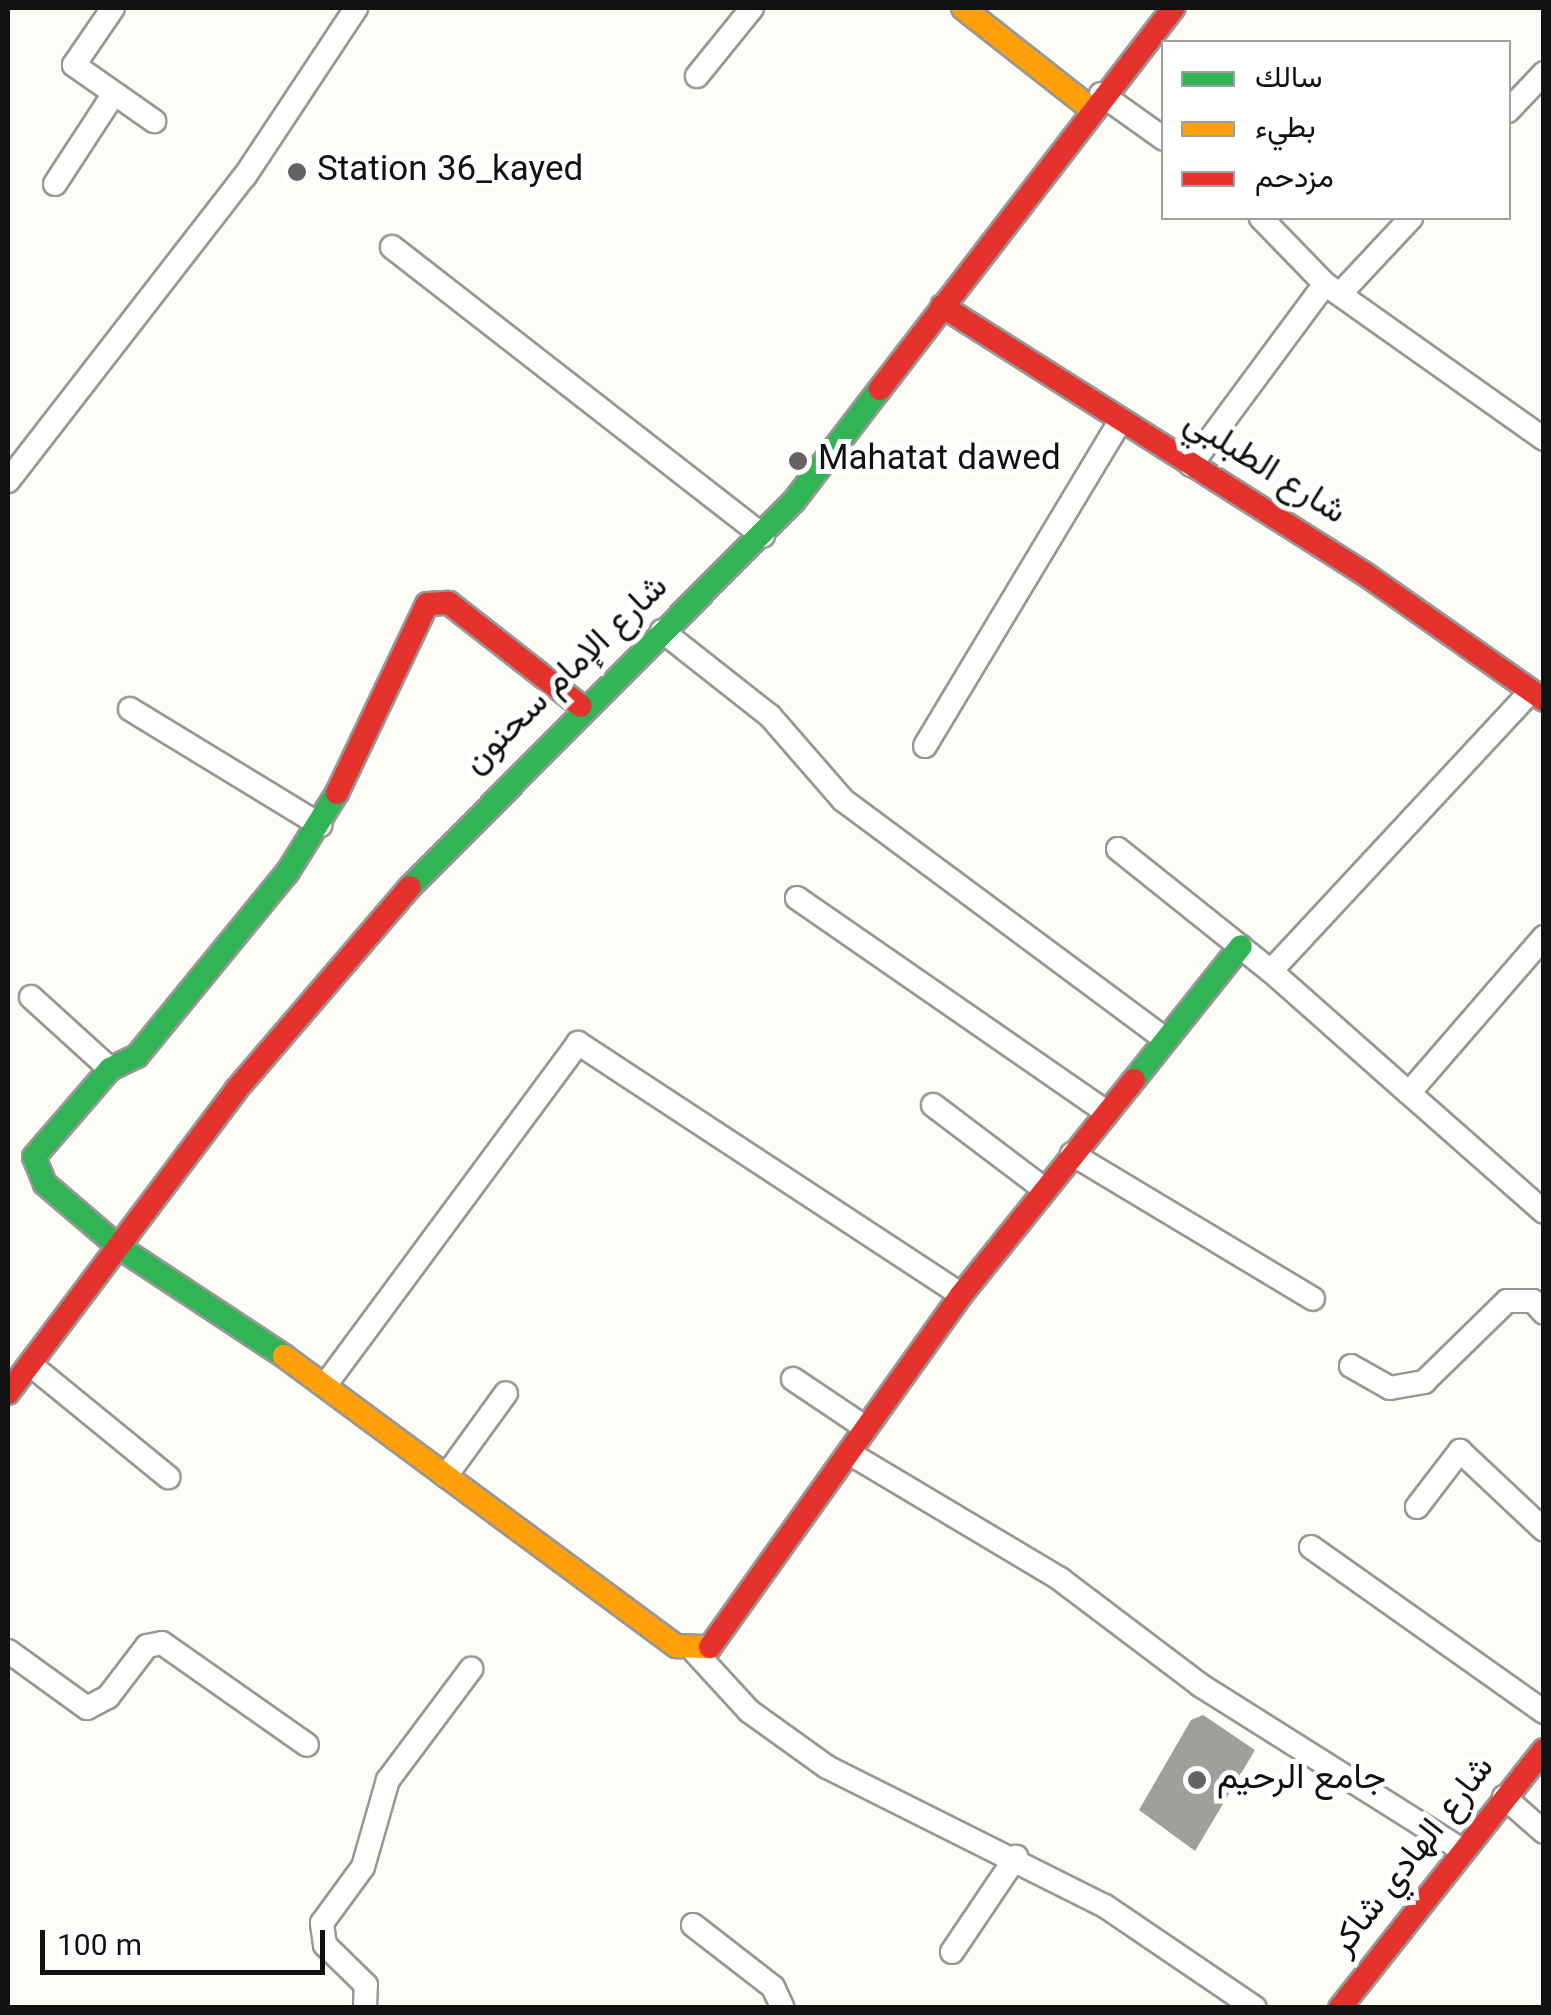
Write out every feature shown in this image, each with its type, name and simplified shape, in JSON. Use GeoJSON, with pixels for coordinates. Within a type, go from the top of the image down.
{"type":"FeatureCollection","features":[{"type":"Feature","properties":{"kind":"street"},"geometry":{"type":"LineString","coordinates":[[112,8],[74,63],[113,95],[154,121]]}},
{"type":"Feature","properties":{"kind":"street"},"geometry":{"type":"LineString","coordinates":[[8,480],[246,176],[356,8]]}},
{"type":"Feature","properties":{"kind":"street"},"geometry":{"type":"LineString","coordinates":[[698,76],[752,8]]}},
{"type":"Feature","properties":{"kind":"street"},"geometry":{"type":"LineString","coordinates":[[962,8],[1096,101],[1161,137]]}},
{"type":"Feature","properties":{"kind":"street","name":"شارع الإمام سحنون"},"geometry":{"type":"LineString","coordinates":[[8,1393],[236,1090],[581,706],[762,536],[1096,101],[1173,8]]}},
{"type":"Feature","properties":{"kind":"street"},"geometry":{"type":"LineString","coordinates":[[1511,108],[1544,73]]}},
{"type":"Feature","properties":{"kind":"street"},"geometry":{"type":"LineString","coordinates":[[55,184],[113,95]]}},
{"type":"Feature","properties":{"kind":"street"},"geometry":{"type":"LineString","coordinates":[[1263,220],[1333,289],[1544,439]]}},
{"type":"Feature","properties":{"kind":"street"},"geometry":{"type":"LineString","coordinates":[[1191,465],[1333,289],[1409,220]]}},
{"type":"Feature","properties":{"kind":"street"},"geometry":{"type":"LineString","coordinates":[[392,247],[762,536]]}},
{"type":"Feature","properties":{"kind":"street","name":"شارع الطبلبي"},"geometry":{"type":"LineString","coordinates":[[942,306],[1191,465],[1537,696]]}},
{"type":"Feature","properties":{"kind":"street"},"geometry":{"type":"LineString","coordinates":[[925,746],[1121,420]]}},
{"type":"Feature","properties":{"kind":"street"},"geometry":{"type":"LineString","coordinates":[[581,706],[450,603],[431,601],[320,825],[218,964],[132,1060],[110,1068],[34,1157],[44,1184],[120,1248],[326,1384],[446,1476],[695,1652],[739,1702],[814,1759],[1016,1858],[1255,2008]]}},
{"type":"Feature","properties":{"kind":"street"},"geometry":{"type":"LineString","coordinates":[[662,630],[770,716],[843,800],[1166,1040]]}},
{"type":"Feature","properties":{"kind":"street"},"geometry":{"type":"LineString","coordinates":[[1271,971],[1537,696]]}},
{"type":"Feature","properties":{"kind":"street"},"geometry":{"type":"LineString","coordinates":[[130,709],[320,825]]}},
{"type":"Feature","properties":{"kind":"street"},"geometry":{"type":"LineString","coordinates":[[1118,849],[1271,971],[1544,1212]]}},
{"type":"Feature","properties":{"kind":"street"},"geometry":{"type":"LineString","coordinates":[[797,898],[1106,1112]]}},
{"type":"Feature","properties":{"kind":"street"},"geometry":{"type":"LineString","coordinates":[[1408,1093],[1544,936]]}},
{"type":"Feature","properties":{"kind":"street"},"geometry":{"type":"LineString","coordinates":[[695,1652],[726,1634],[961,1295],[1241,946]]}},
{"type":"Feature","properties":{"kind":"street"},"geometry":{"type":"LineString","coordinates":[[31,998],[110,1068]]}},
{"type":"Feature","properties":{"kind":"street"},"geometry":{"type":"LineString","coordinates":[[326,1384],[576,1044],[961,1295]]}},
{"type":"Feature","properties":{"kind":"street"},"geometry":{"type":"LineString","coordinates":[[932,1106],[1044,1189]]}},
{"type":"Feature","properties":{"kind":"street"},"geometry":{"type":"LineString","coordinates":[[1072,1154],[1312,1299]]}},
{"type":"Feature","properties":{"kind":"street"},"geometry":{"type":"LineString","coordinates":[[1351,1366],[1390,1388],[1424,1382],[1507,1301],[1533,1301],[1544,1313]]}},
{"type":"Feature","properties":{"kind":"street"},"geometry":{"type":"LineString","coordinates":[[32,1366],[168,1477]]}},
{"type":"Feature","properties":{"kind":"street"},"geometry":{"type":"LineString","coordinates":[[792,1379],[866,1428]]}},
{"type":"Feature","properties":{"kind":"street"},"geometry":{"type":"LineString","coordinates":[[446,1476],[506,1393]]}},
{"type":"Feature","properties":{"kind":"street"},"geometry":{"type":"LineString","coordinates":[[1418,1507],[1460,1451],[1544,1530]]}},
{"type":"Feature","properties":{"kind":"street"},"geometry":{"type":"LineString","coordinates":[[849,1453],[1060,1579],[1200,1685],[1460,1849]]}},
{"type":"Feature","properties":{"kind":"street"},"geometry":{"type":"LineString","coordinates":[[1310,1547],[1544,1712]]}},
{"type":"Feature","properties":{"kind":"street"},"geometry":{"type":"LineString","coordinates":[[8,1651],[87,1708],[108,1697],[147,1646],[162,1644],[307,1745]]}},
{"type":"Feature","properties":{"kind":"street"},"geometry":{"type":"LineString","coordinates":[[366,2008],[366,1985],[325,1945],[322,1923],[363,1867],[388,1780],[471,1669]]}},
{"type":"Feature","properties":{"kind":"street","name":"شارع الهادي شاكر"},"geometry":{"type":"LineString","coordinates":[[1340,2008],[1460,1849],[1544,1750]]}},
{"type":"Feature","properties":{"kind":"street"},"geometry":{"type":"LineString","coordinates":[[1504,1797],[1544,1832]]}},
{"type":"Feature","properties":{"kind":"street"},"geometry":{"type":"LineString","coordinates":[[952,1952],[1016,1858]]}},
{"type":"Feature","properties":{"kind":"street"},"geometry":{"type":"LineString","coordinates":[[694,1924],[773,1987],[783,2008]]}},
{"type":"Feature","properties":{"kind":"building","name":"جامع الرحيم"},"geometry":{"type":"Polygon","coordinates":[[[1203,1715],[1255,1750],[1195,1851],[1139,1810],[1191,1720],[1203,1715]]]}},
{"type":"Feature","properties":{"kind":"traffic: fast"},"geometry":{"type":"LineString","coordinates":[[410,887],[794,501],[880,389]]}},
{"type":"Feature","properties":{"kind":"traffic: fast"},"geometry":{"type":"LineString","coordinates":[[284,1356],[120,1248],[45,1184],[34,1157],[110,1069],[137,1056],[287,873],[337,793]]}},
{"type":"Feature","properties":{"kind":"traffic: fast"},"geometry":{"type":"LineString","coordinates":[[1134,1080],[1241,946]]}},
{"type":"Feature","properties":{"kind":"traffic: slow"},"geometry":{"type":"LineString","coordinates":[[963,8],[1090,108]]}},
{"type":"Feature","properties":{"kind":"traffic: slow"},"geometry":{"type":"LineString","coordinates":[[284,1356],[676,1646],[710,1647]]}},
{"type":"Feature","properties":{"kind":"traffic: jam"},"geometry":{"type":"LineString","coordinates":[[880,389],[1173,8]]}},
{"type":"Feature","properties":{"kind":"traffic: jam"},"geometry":{"type":"LineString","coordinates":[[942,306],[1365,574],[1544,700]]}},
{"type":"Feature","properties":{"kind":"traffic: jam"},"geometry":{"type":"LineString","coordinates":[[337,793],[427,604],[449,603],[581,706]]}},
{"type":"Feature","properties":{"kind":"traffic: jam"},"geometry":{"type":"LineString","coordinates":[[8,1393],[236,1090],[410,887]]}},
{"type":"Feature","properties":{"kind":"traffic: jam"},"geometry":{"type":"LineString","coordinates":[[710,1647],[961,1295],[1134,1080]]}},
{"type":"Feature","properties":{"kind":"traffic: jam"},"geometry":{"type":"LineString","coordinates":[[1340,2008],[1544,1750]]}},
{"type":"Feature","properties":{"kind":"place","name":"Station 36_kayed"},"geometry":{"type":"Point","coordinates":[297,172]}},
{"type":"Feature","properties":{"kind":"place","name":"Mahatat dawed"},"geometry":{"type":"Point","coordinates":[798,461]}},
{"type":"Feature","properties":{"kind":"place","name":"جامع الرحيم"},"geometry":{"type":"Point","coordinates":[1197,1780]}}]}
